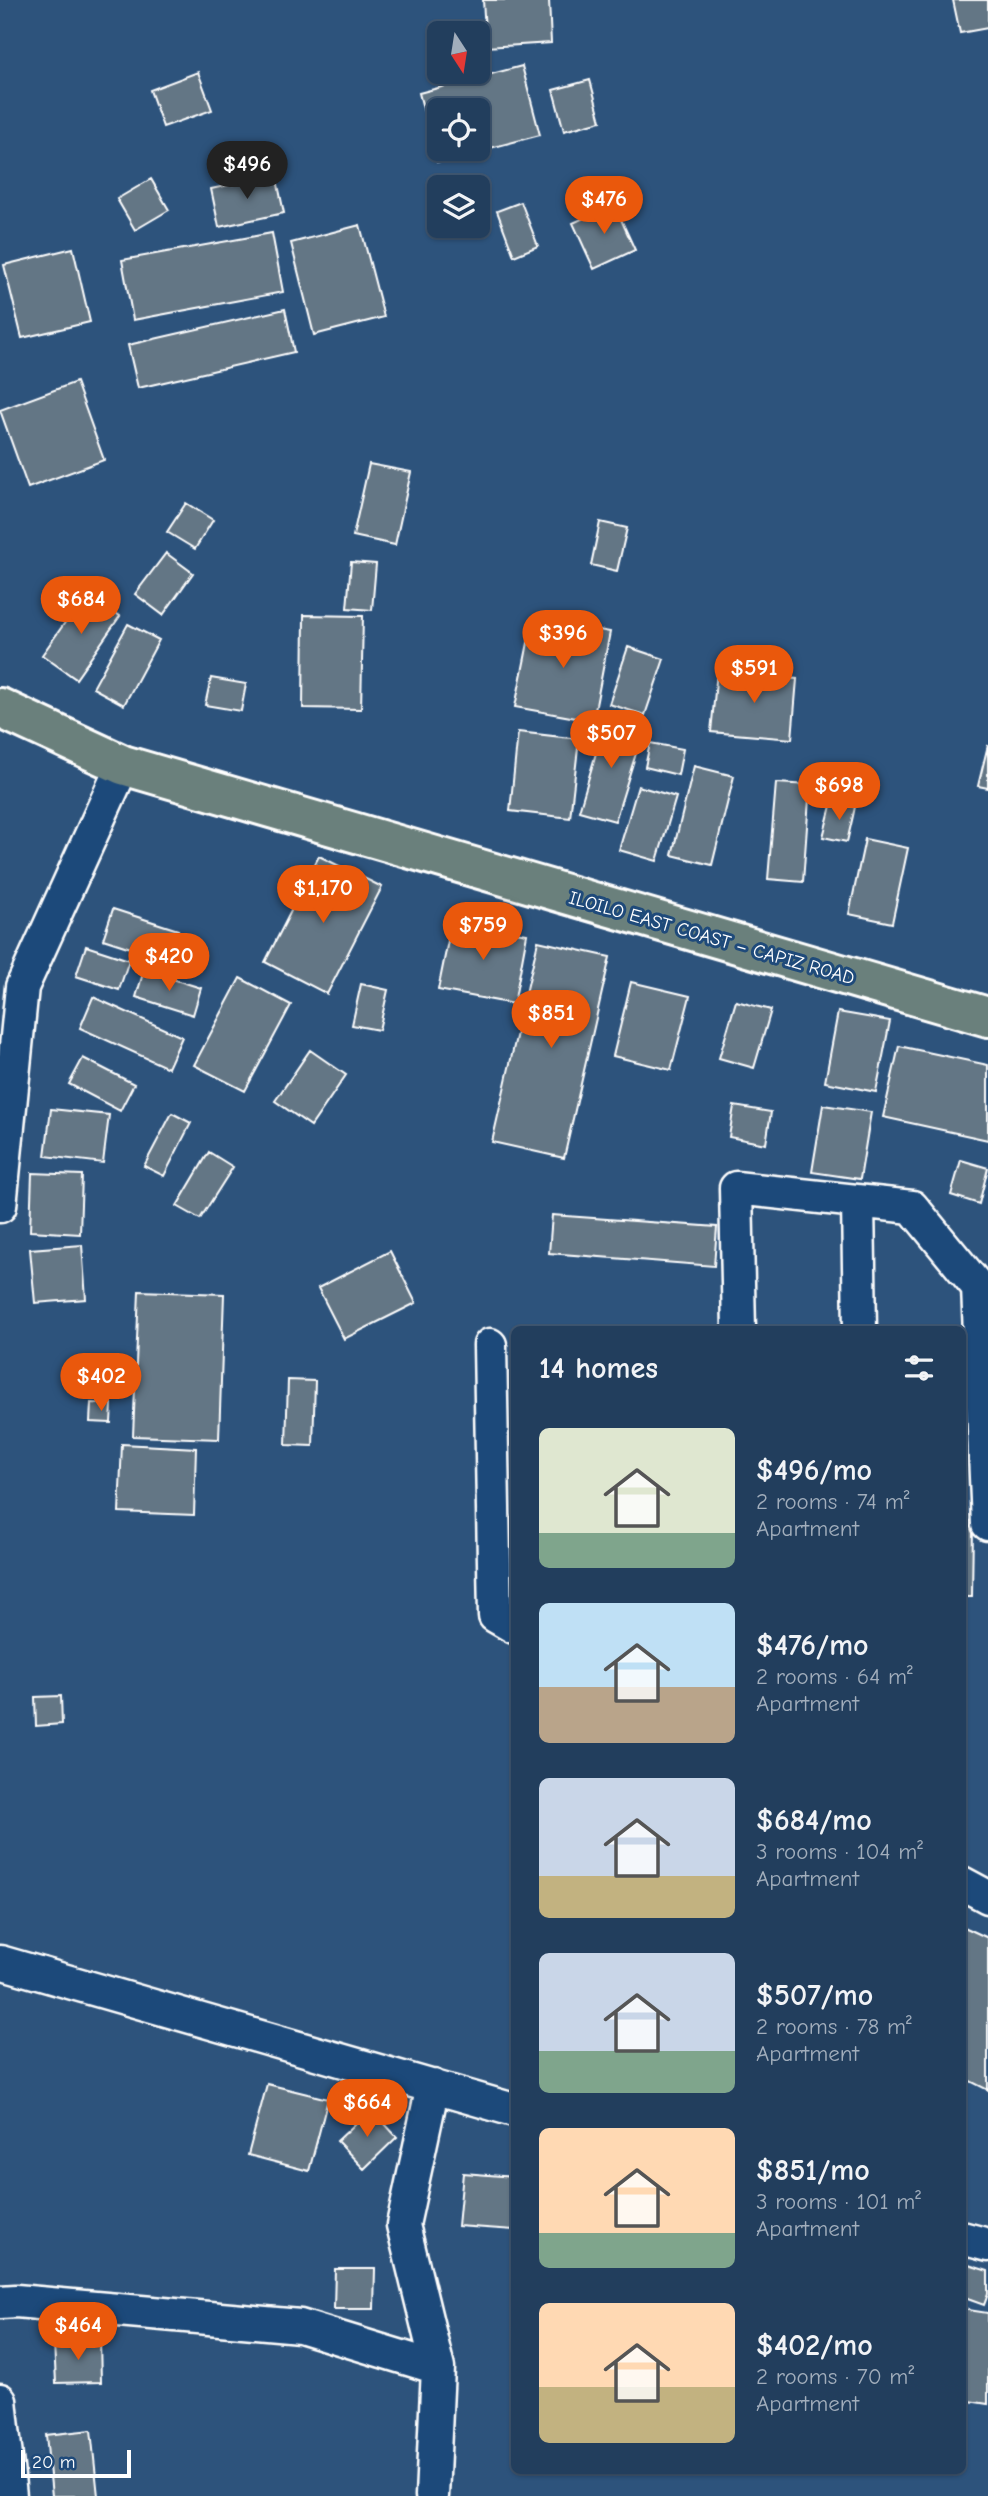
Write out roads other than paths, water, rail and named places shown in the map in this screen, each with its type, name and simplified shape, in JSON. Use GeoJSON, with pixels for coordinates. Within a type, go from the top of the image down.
{"type":"FeatureCollection","features":[{"type":"Feature","properties":{"kind":"main road","name":"ILOILO EAST COAST – CAPIZ ROAD"},"geometry":{"type":"LineString","coordinates":[[0,708],[123,765],[988,1017]]}},
{"type":"Feature","properties":{"kind":"street"},"geometry":{"type":"LineString","coordinates":[[0,1206],[22,987],[123,765]]}},
{"type":"Feature","properties":{"kind":"street"},"geometry":{"type":"LineString","coordinates":[[739,1326],[736,1188],[912,1207],[978,1287],[988,1524]]}},
{"type":"Feature","properties":{"kind":"street"},"geometry":{"type":"LineString","coordinates":[[858,1202],[860,1326]]}},
{"type":"Feature","properties":{"kind":"street"},"geometry":{"type":"LineString","coordinates":[[490,1345],[495,1616],[511,1626]]}},
{"type":"Feature","properties":{"kind":"street"},"geometry":{"type":"LineString","coordinates":[[966,1885],[988,1897]]}},
{"type":"Feature","properties":{"kind":"street"},"geometry":{"type":"LineString","coordinates":[[0,1962],[511,2108]]}},
{"type":"Feature","properties":{"kind":"street"},"geometry":{"type":"LineString","coordinates":[[432,2496],[439,2368],[403,2225],[433,2086]]}},
{"type":"Feature","properties":{"kind":"street"},"geometry":{"type":"LineString","coordinates":[[966,2239],[988,2245]]}},
{"type":"Feature","properties":{"kind":"street"},"geometry":{"type":"LineString","coordinates":[[0,2302],[30,2302],[300,2326],[439,2368]]}},
{"type":"Feature","properties":{"kind":"street"},"geometry":{"type":"LineString","coordinates":[[0,2400],[10,2496]]}}]}
